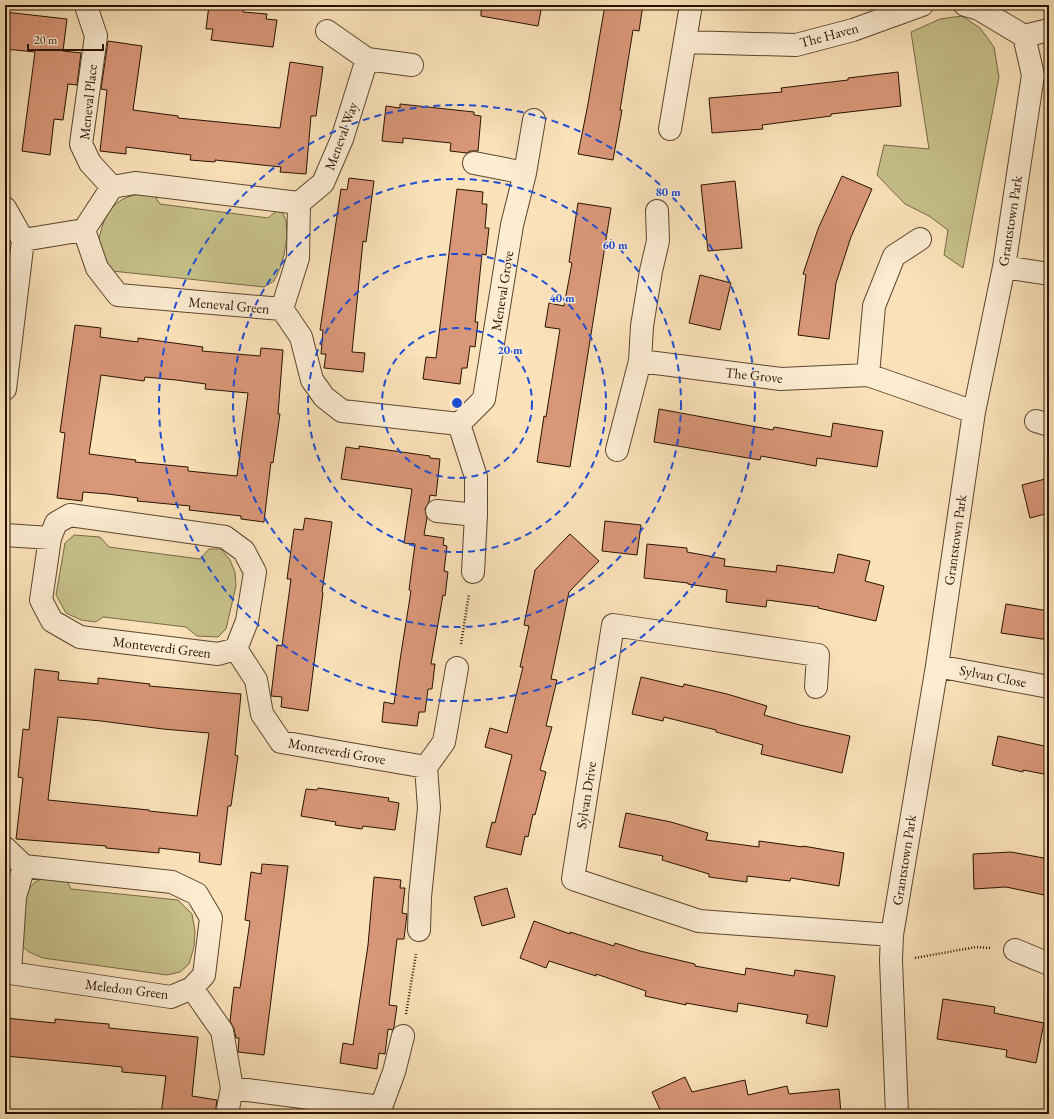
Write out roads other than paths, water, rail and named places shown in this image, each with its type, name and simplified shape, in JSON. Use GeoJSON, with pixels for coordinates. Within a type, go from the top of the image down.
{"type":"FeatureCollection","features":[{"type":"Feature","properties":{"kind":"street"},"geometry":{"type":"LineString","coordinates":[[670,129],[691,5]]}},
{"type":"Feature","properties":{"kind":"street","name":"The Haven"},"geometry":{"type":"LineString","coordinates":[[685,42],[796,45],[853,30],[922,5]]}},
{"type":"Feature","properties":{"kind":"street"},"geometry":{"type":"LineString","coordinates":[[965,5],[979,9],[1024,36],[1049,30]]}},
{"type":"Feature","properties":{"kind":"street","name":"Meneval Place"},"geometry":{"type":"LineString","coordinates":[[84,6],[96,36],[81,144],[90,163],[112,187]]}},
{"type":"Feature","properties":{"kind":"street"},"geometry":{"type":"LineString","coordinates":[[327,31],[367,59],[412,65]]}},
{"type":"Feature","properties":{"kind":"street","name":"Grantstown Park"},"geometry":{"type":"LineString","coordinates":[[897,1114],[891,960],[892,935],[937,666],[974,412],[1004,267],[1033,75],[1024,36]]}},
{"type":"Feature","properties":{"kind":"street","name":"Meneval Way"},"geometry":{"type":"LineString","coordinates":[[299,203],[323,183],[342,139],[367,59]]}},
{"type":"Feature","properties":{"kind":"street","name":"Meneval Grove"},"geometry":{"type":"LineString","coordinates":[[459,424],[484,399],[512,225],[525,173],[534,120]]}},
{"type":"Feature","properties":{"kind":"street"},"geometry":{"type":"LineString","coordinates":[[474,163],[525,173]]}},
{"type":"Feature","properties":{"kind":"street"},"geometry":{"type":"LineString","coordinates":[[23,240],[84,230],[112,187],[135,183],[299,203]]}},
{"type":"Feature","properties":{"kind":"street","name":"Meneval Green"},"geometry":{"type":"LineString","coordinates":[[84,230],[97,268],[118,295],[282,309],[298,258],[299,203]]}},
{"type":"Feature","properties":{"kind":"street"},"geometry":{"type":"LineString","coordinates":[[5,208],[23,240],[5,389]]}},
{"type":"Feature","properties":{"kind":"street"},"geometry":{"type":"LineString","coordinates":[[617,450],[640,361],[642,326],[651,271],[658,241],[657,211]]}},
{"type":"Feature","properties":{"kind":"street"},"geometry":{"type":"LineString","coordinates":[[868,375],[874,306],[894,256],[920,239]]}},
{"type":"Feature","properties":{"kind":"street"},"geometry":{"type":"LineString","coordinates":[[1004,267],[1049,274]]}},
{"type":"Feature","properties":{"kind":"street"},"geometry":{"type":"LineString","coordinates":[[282,309],[301,337],[312,380],[324,397],[342,411],[459,424],[476,477],[473,572]]}},
{"type":"Feature","properties":{"kind":"street","name":"The Grove"},"geometry":{"type":"LineString","coordinates":[[640,361],[781,379],[868,375],[974,412]]}},
{"type":"Feature","properties":{"kind":"street"},"geometry":{"type":"LineString","coordinates":[[437,511],[476,515]]}},
{"type":"Feature","properties":{"kind":"street","name":"Monteverdi Green"},"geometry":{"type":"LineString","coordinates":[[70,514],[225,537],[244,551],[255,572],[247,621],[236,649],[218,654],[80,637],[52,621],[41,600],[50,538],[56,523],[70,514]]}},
{"type":"Feature","properties":{"kind":"street"},"geometry":{"type":"LineString","coordinates":[[5,535],[50,538]]}},
{"type":"Feature","properties":{"kind":"street","name":"Sylvan Drive"},"geometry":{"type":"LineString","coordinates":[[816,687],[818,655],[613,624],[573,879],[698,921],[892,935]]}},
{"type":"Feature","properties":{"kind":"street","name":"Monteverdi Grove"},"geometry":{"type":"LineString","coordinates":[[236,649],[256,680],[262,714],[281,742],[426,767]]}},
{"type":"Feature","properties":{"kind":"street","name":"Sylvan Close"},"geometry":{"type":"LineString","coordinates":[[937,666],[1049,687]]}},
{"type":"Feature","properties":{"kind":"street"},"geometry":{"type":"LineString","coordinates":[[419,930],[420,896],[429,808],[426,767],[444,742],[457,668]]}},
{"type":"Feature","properties":{"kind":"street"},"geometry":{"type":"LineString","coordinates":[[5,848],[24,866]]}},
{"type":"Feature","properties":{"kind":"street","name":"Meledon Green"},"geometry":{"type":"LineString","coordinates":[[24,866],[172,882],[197,894],[211,918],[204,975],[192,988],[171,997],[7,975],[15,897],[24,866]]}},
{"type":"Feature","properties":{"kind":"street"},"geometry":{"type":"LineString","coordinates":[[1016,950],[1049,964]]}},
{"type":"Feature","properties":{"kind":"street"},"geometry":{"type":"LineString","coordinates":[[192,988],[222,1031],[232,1088],[227,1114]]}},
{"type":"Feature","properties":{"kind":"street"},"geometry":{"type":"LineString","coordinates":[[232,1088],[381,1111],[394,1072],[403,1036]]}}]}
